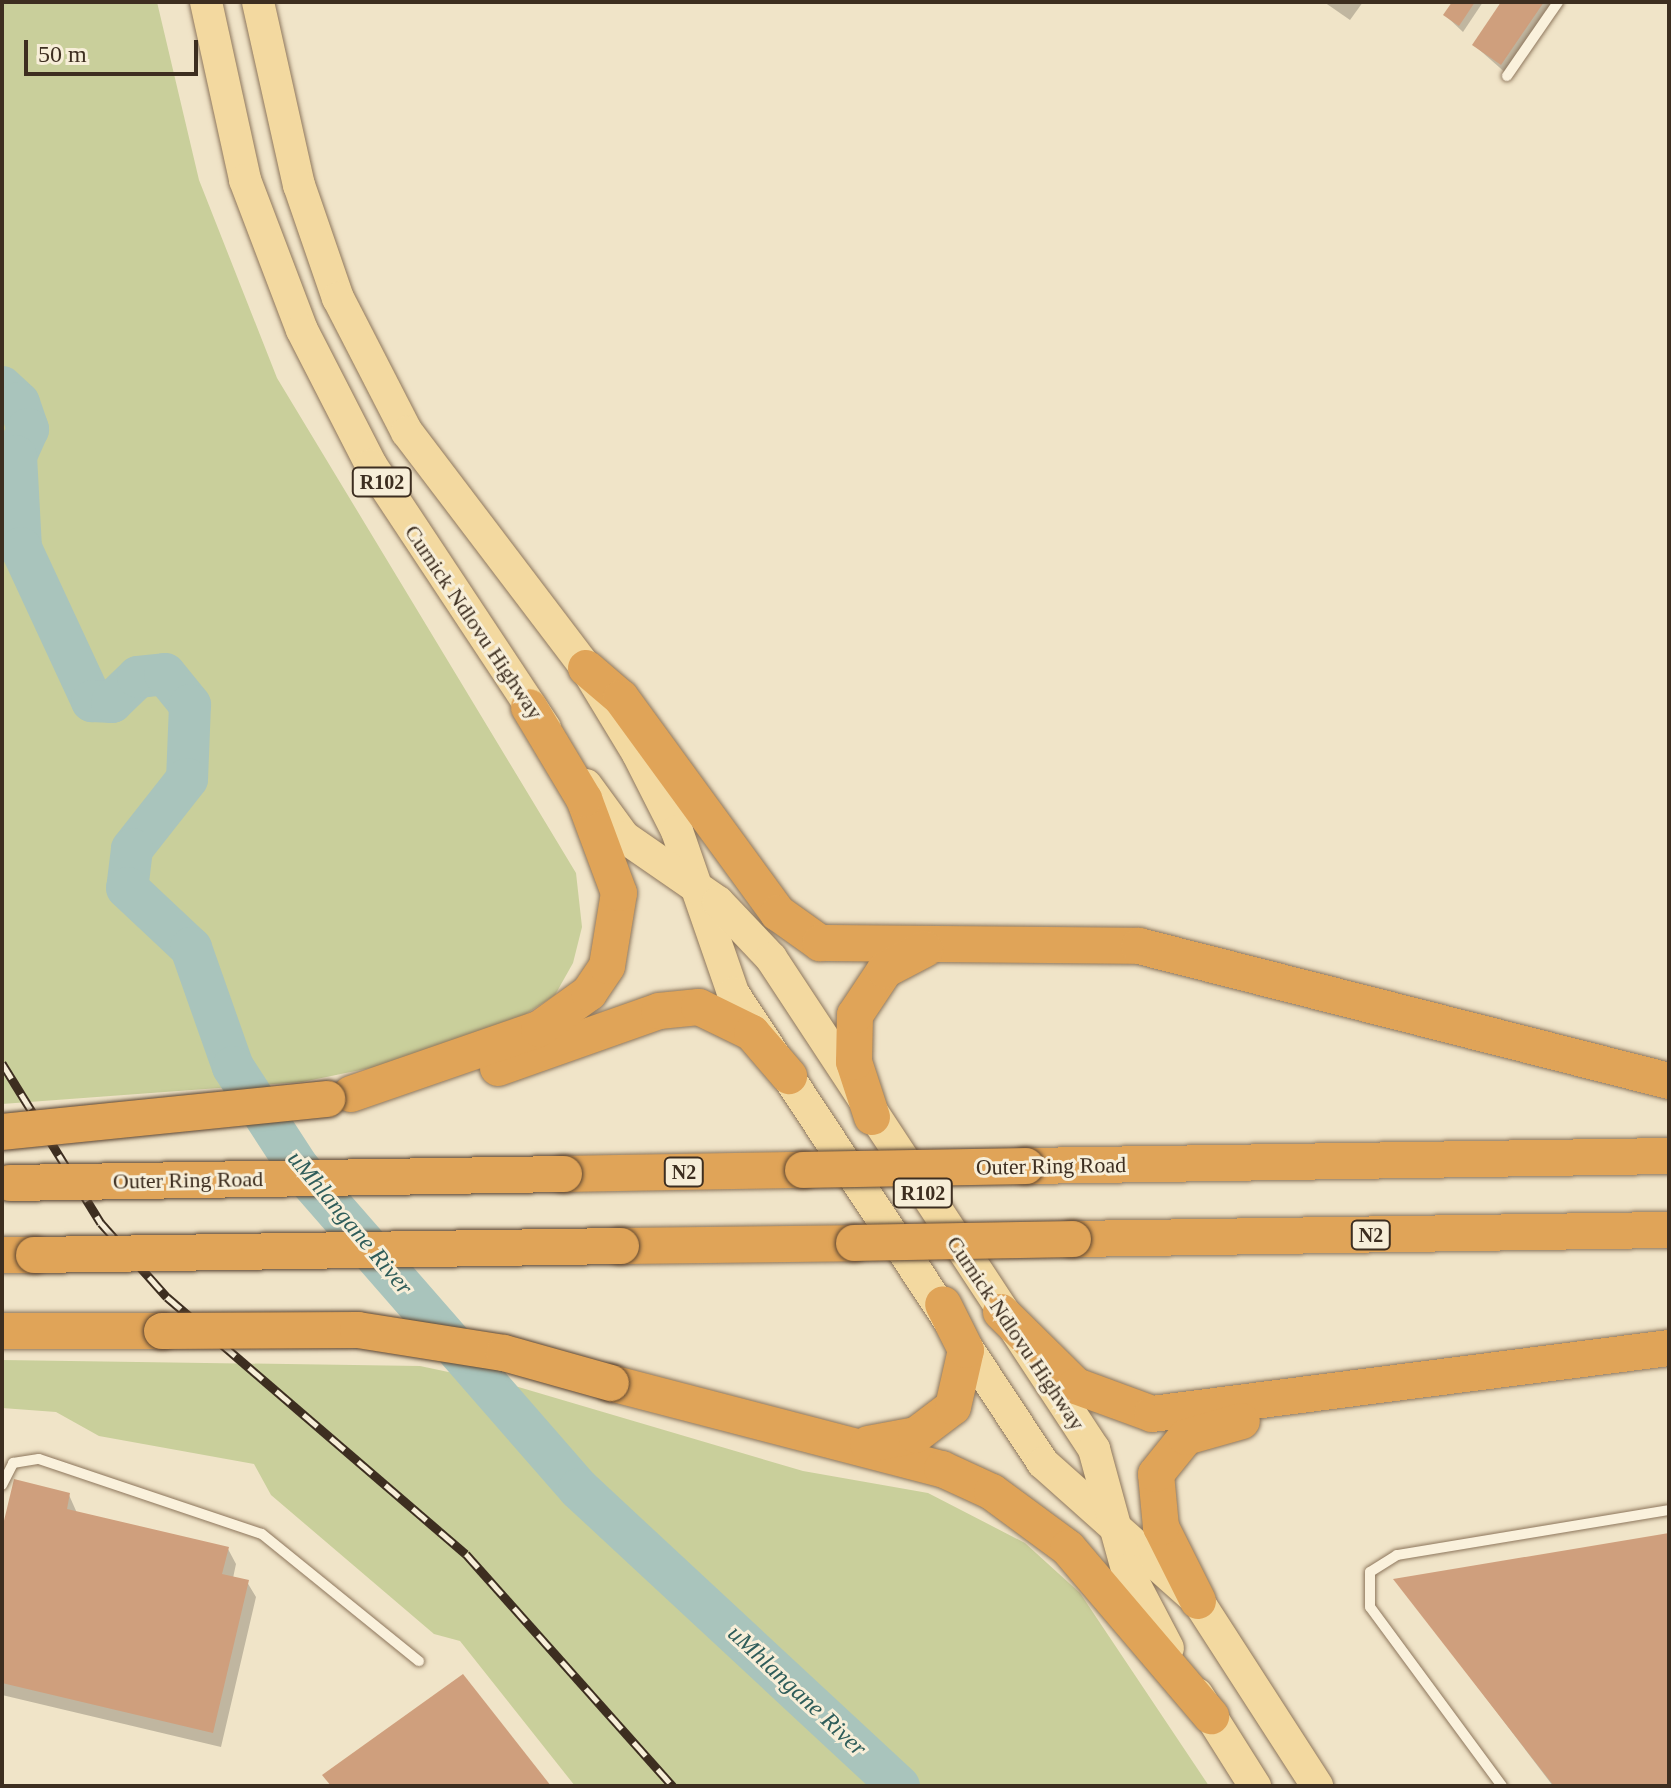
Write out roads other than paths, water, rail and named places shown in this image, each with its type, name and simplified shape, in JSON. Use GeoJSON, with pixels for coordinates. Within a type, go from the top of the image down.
{"type":"FeatureCollection","features":[{"type":"Feature","properties":{"kind":"highway"},"geometry":{"type":"LineString","coordinates":[[586,668],[621,698],[751,882],[798,931],[847,947],[958,940],[1085,940],[1201,956],[1669,1081]]}},
{"type":"Feature","properties":{"kind":"highway"},"geometry":{"type":"LineString","coordinates":[[339,1097],[539,1029],[589,993],[607,966],[619,893],[584,799],[529,707]]}},
{"type":"Feature","properties":{"kind":"highway"},"geometry":{"type":"LineString","coordinates":[[872,1117],[854,1062],[862,999],[899,961],[958,940]]}},
{"type":"Feature","properties":{"kind":"highway"},"geometry":{"type":"LineString","coordinates":[[2,1132],[339,1097],[522,1062],[678,1007],[725,1015],[789,1076]]}},
{"type":"Feature","properties":{"kind":"highway","name":"Outer Ring Road"},"geometry":{"type":"LineString","coordinates":[[6,1184],[1669,1156]]}},
{"type":"Feature","properties":{"kind":"highway","name":"N2"},"geometry":{"type":"LineString","coordinates":[[18,1255],[1669,1230]]}},
{"type":"Feature","properties":{"kind":"highway"},"geometry":{"type":"LineString","coordinates":[[850,1445],[916,1435],[953,1407],[966,1350],[943,1304]]}},
{"type":"Feature","properties":{"kind":"highway"},"geometry":{"type":"LineString","coordinates":[[1001,1312],[1076,1386],[1152,1414],[1669,1348]]}},
{"type":"Feature","properties":{"kind":"highway"},"geometry":{"type":"LineString","coordinates":[[2,1331],[372,1332],[504,1353],[942,1469],[1027,1514],[1102,1584],[1211,1716]]}},
{"type":"Feature","properties":{"kind":"highway"},"geometry":{"type":"LineString","coordinates":[[1198,1601],[1155,1498],[1156,1474],[1172,1448],[1224,1424],[1327,1409],[1490,1369]]}},
{"type":"Feature","properties":{"kind":"main road","name":"Curnick Ndlovu Highway"},"geometry":{"type":"LineString","coordinates":[[258,2],[299,185],[338,298],[407,432],[586,668],[677,831],[692,887],[733,993],[943,1304],[1043,1463],[1198,1601],[1317,1786]]}},
{"type":"Feature","properties":{"kind":"main road","name":"Curnick Ndlovu Highway"},"geometry":{"type":"LineString","coordinates":[[205,6],[245,180],[302,330],[371,465],[529,707],[624,837],[747,927],[1094,1449],[1114,1526],[1143,1608],[1255,1786]]}},
{"type":"Feature","properties":{"kind":"lane"},"geometry":{"type":"LineString","coordinates":[[1507,76],[1558,2]]}},
{"type":"Feature","properties":{"kind":"lane"},"geometry":{"type":"LineString","coordinates":[[2,1485],[13,1463],[39,1459],[262,1534],[419,1661]]}},
{"type":"Feature","properties":{"kind":"lane"},"geometry":{"type":"LineString","coordinates":[[1502,1786],[1370,1607],[1370,1572],[1397,1555],[1669,1510]]}},
{"type":"Feature","properties":{"kind":"waterway","name":"uMhlangane River"},"geometry":{"type":"LineString","coordinates":[[2,387],[19,403],[28,429],[16,456],[21,548],[92,701],[112,702],[138,677],[165,674],[190,705],[187,779],[132,849],[127,888],[191,948],[233,1067],[298,1167],[579,1489],[899,1786]]}},
{"type":"Feature","properties":{"kind":"railway"},"geometry":{"type":"LineString","coordinates":[[2,1063],[101,1223],[167,1297],[466,1554],[673,1786]]}}]}
